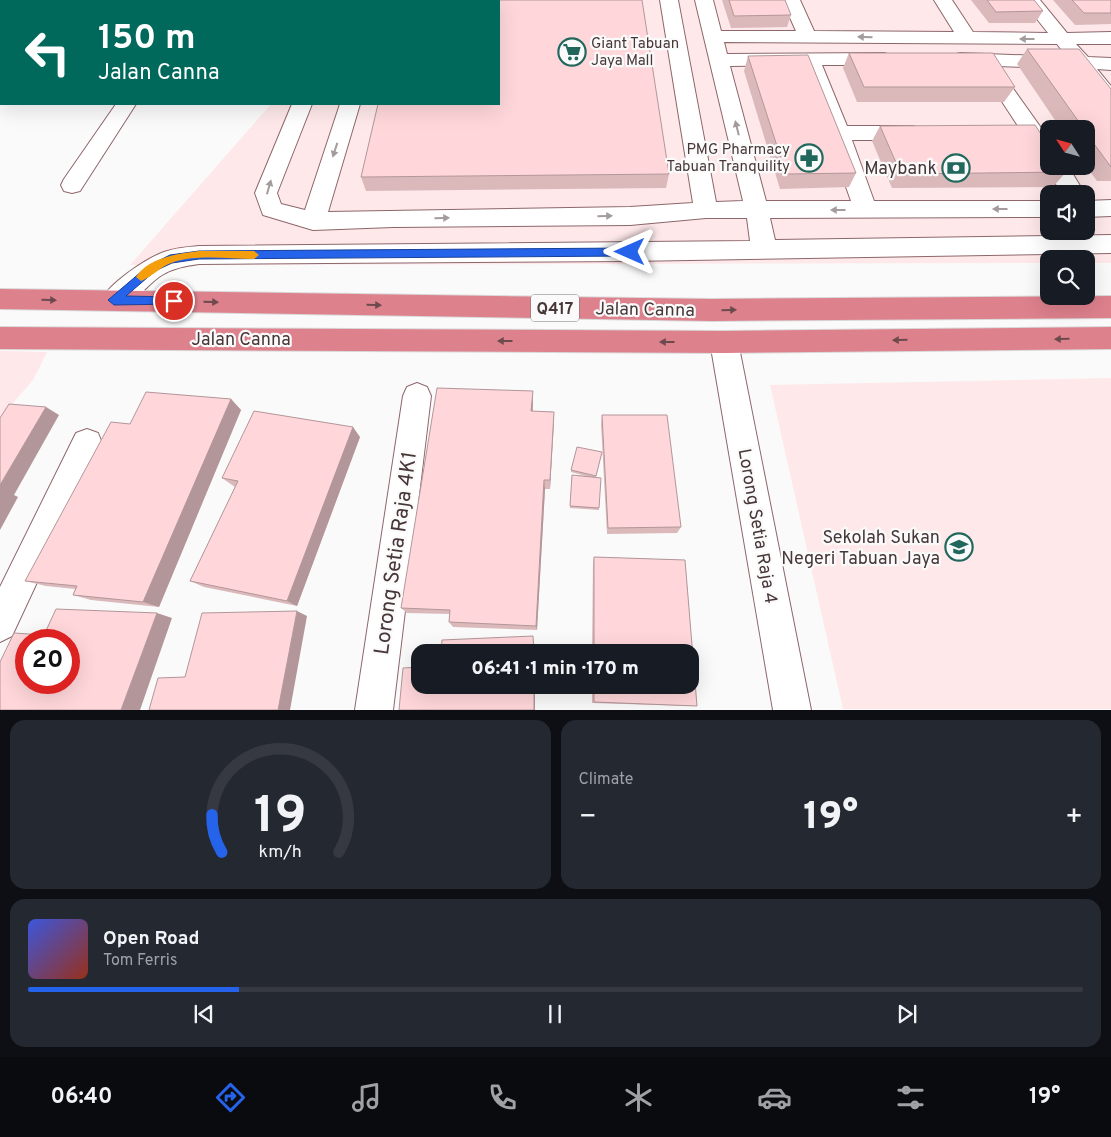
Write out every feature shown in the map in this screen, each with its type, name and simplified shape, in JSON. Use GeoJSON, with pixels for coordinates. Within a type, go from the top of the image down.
{"type":"FeatureCollection","features":[{"type":"Feature","properties":{"kind":"highway","name":"Jalan Canna"},"geometry":{"type":"LineString","coordinates":[[0,299],[712,310],[1111,306]]}},
{"type":"Feature","properties":{"kind":"highway","name":"Jalan Canna"},"geometry":{"type":"LineString","coordinates":[[0,338],[724,342],[1111,338]]}},
{"type":"Feature","properties":{"kind":"street"},"geometry":{"type":"LineString","coordinates":[[669,0],[706,210]]}},
{"type":"Feature","properties":{"kind":"street"},"geometry":{"type":"LineString","coordinates":[[704,0],[721,60],[757,210],[764,249]]}},
{"type":"Feature","properties":{"kind":"street"},"geometry":{"type":"LineString","coordinates":[[791,0],[806,36]]}},
{"type":"Feature","properties":{"kind":"street"},"geometry":{"type":"LineString","coordinates":[[943,0],[968,39]]}},
{"type":"Feature","properties":{"kind":"street"},"geometry":{"type":"LineString","coordinates":[[1031,0],[1111,99]]}},
{"type":"Feature","properties":{"kind":"street"},"geometry":{"type":"LineString","coordinates":[[715,37],[1111,38]]}},
{"type":"Feature","properties":{"kind":"street"},"geometry":{"type":"LineString","coordinates":[[810,59],[866,210]]}},
{"type":"Feature","properties":{"kind":"street"},"geometry":{"type":"LineString","coordinates":[[721,60],[906,59]]}},
{"type":"Feature","properties":{"kind":"street"},"geometry":{"type":"LineString","coordinates":[[945,59],[1111,64]]}},
{"type":"Feature","properties":{"kind":"street"},"geometry":{"type":"LineString","coordinates":[[984,59],[1024,133],[1040,148]]}},
{"type":"Feature","properties":{"kind":"street"},"geometry":{"type":"LineString","coordinates":[[72,185],[125,105]]}},
{"type":"Feature","properties":{"kind":"street"},"geometry":{"type":"LineString","coordinates":[[302,105],[266,193],[271,209],[287,216],[313,221],[393,218],[630,216],[706,210],[1040,209]]}},
{"type":"Feature","properties":{"kind":"street"},"geometry":{"type":"LineString","coordinates":[[313,221],[350,105]]}},
{"type":"Feature","properties":{"kind":"street"},"geometry":{"type":"LineString","coordinates":[[839,133],[936,133]]}},
{"type":"Feature","properties":{"kind":"street"},"geometry":{"type":"LineString","coordinates":[[1095,209],[1111,208]]}},
{"type":"Feature","properties":{"kind":"street"},"geometry":{"type":"LineString","coordinates":[[630,216],[630,252]]}},
{"type":"Feature","properties":{"kind":"street"},"geometry":{"type":"LineString","coordinates":[[384,255],[393,218]]}},
{"type":"Feature","properties":{"kind":"street"},"geometry":{"type":"LineString","coordinates":[[114,300],[152,269],[170,259],[199,255],[384,255],[1111,244]]}},
{"type":"Feature","properties":{"kind":"street","name":"Lorong Setia Raja 4"},"geometry":{"type":"LineString","coordinates":[[724,342],[792,710]]}},
{"type":"Feature","properties":{"kind":"street","name":"Lorong Setia Raja 4K1"},"geometry":{"type":"LineString","coordinates":[[374,710],[417,396]]}},
{"type":"Feature","properties":{"kind":"street"},"geometry":{"type":"LineString","coordinates":[[0,624],[87,444]]}},
{"type":"Feature","properties":{"kind":"shaded area"},"geometry":{"type":"Polygon","coordinates":[[[500,0],[1111,0],[1111,263],[1095,263],[1095,250],[1040,250],[1040,263],[130,265],[270,105],[500,105],[500,0]]]}},
{"type":"Feature","properties":{"kind":"shaded area"},"geometry":{"type":"Polygon","coordinates":[[[0,351],[47,352],[33,380],[0,418],[0,351]]]}},
{"type":"Feature","properties":{"kind":"shaded area","name":"Sekolah Sukan Negeri Tabuan Jaya"},"geometry":{"type":"Polygon","coordinates":[[[1111,378],[1111,709],[843,709],[770,385],[1111,378]]]}},
{"type":"Feature","properties":{"kind":"building","name":"Giant Tabuan Jaya Mall"},"geometry":{"type":"Polygon","coordinates":[[[500,0],[642,0],[669,174],[361,177],[378,105],[500,105],[500,0]]]}},
{"type":"Feature","properties":{"kind":"building"},"geometry":{"type":"Polygon","coordinates":[[[729,0],[785,0],[791,15],[734,16],[729,0]]]}},
{"type":"Feature","properties":{"kind":"building"},"geometry":{"type":"Polygon","coordinates":[[[987,0],[1034,0],[1043,11],[996,12],[987,0]]]}},
{"type":"Feature","properties":{"kind":"building"},"geometry":{"type":"Polygon","coordinates":[[[1072,0],[1111,0],[1111,13],[1084,13],[1072,0]]]}},
{"type":"Feature","properties":{"kind":"building"},"geometry":{"type":"Polygon","coordinates":[[[1027,49],[1079,49],[1111,89],[1111,167],[1095,145],[1095,120],[1078,120],[1027,49]]]}},
{"type":"Feature","properties":{"kind":"building"},"geometry":{"type":"Polygon","coordinates":[[[849,53],[993,53],[1015,87],[864,87],[849,53]]]}},
{"type":"Feature","properties":{"kind":"building"},"geometry":{"type":"Polygon","coordinates":[[[808,55],[856,173],[786,174],[748,56],[808,55]]]}},
{"type":"Feature","properties":{"kind":"building"},"geometry":{"type":"Polygon","coordinates":[[[1035,125],[1040,132],[1040,172],[901,174],[880,126],[1035,125]]]}},
{"type":"Feature","properties":{"kind":"building"},"geometry":{"type":"Polygon","coordinates":[[[437,388],[533,391],[531,411],[554,412],[550,480],[544,480],[536,626],[449,622],[450,610],[401,608],[437,388]]]}},
{"type":"Feature","properties":{"kind":"building"},"geometry":{"type":"Polygon","coordinates":[[[146,392],[231,399],[143,602],[73,595],[77,586],[25,581],[111,422],[130,424],[146,392]]]}},
{"type":"Feature","properties":{"kind":"building"},"geometry":{"type":"Polygon","coordinates":[[[9,404],[46,407],[0,485],[0,418],[9,404]]]}},
{"type":"Feature","properties":{"kind":"building"},"geometry":{"type":"Polygon","coordinates":[[[254,411],[353,427],[287,601],[190,581],[238,481],[222,478],[254,411]]]}},
{"type":"Feature","properties":{"kind":"building"},"geometry":{"type":"Polygon","coordinates":[[[602,415],[667,415],[681,527],[608,528],[602,415]]]}},
{"type":"Feature","properties":{"kind":"building"},"geometry":{"type":"Polygon","coordinates":[[[577,447],[602,452],[596,476],[571,470],[577,447]]]}},
{"type":"Feature","properties":{"kind":"building"},"geometry":{"type":"Polygon","coordinates":[[[572,475],[601,478],[599,508],[570,506],[572,475]]]}},
{"type":"Feature","properties":{"kind":"building"},"geometry":{"type":"Polygon","coordinates":[[[594,557],[685,560],[692,644],[594,644],[594,557]]]}},
{"type":"Feature","properties":{"kind":"building"},"geometry":{"type":"Polygon","coordinates":[[[56,609],[157,613],[121,710],[0,710],[0,662],[14,633],[15,694],[80,694],[80,629],[47,629],[56,609]]]}},
{"type":"Feature","properties":{"kind":"building"},"geometry":{"type":"Polygon","coordinates":[[[297,611],[278,710],[149,710],[158,678],[185,677],[202,613],[297,611]]]}},
{"type":"Feature","properties":{"kind":"building"},"geometry":{"type":"Polygon","coordinates":[[[533,636],[534,644],[442,644],[442,640],[533,636]]]}},
{"type":"Feature","properties":{"kind":"building"},"geometry":{"type":"Polygon","coordinates":[[[403,668],[411,668],[411,694],[534,694],[534,710],[399,710],[403,668]]]}},
{"type":"Feature","properties":{"kind":"building"},"geometry":{"type":"Polygon","coordinates":[[[594,694],[696,694],[697,706],[594,702],[594,694]]]}},
{"type":"Feature","properties":{"kind":"slow traffic"},"geometry":{"type":"LineString","coordinates":[[141,277],[170,259],[199,255],[254,255]]}},
{"type":"Feature","properties":{"kind":"place","name":"Giant Tabuan Jaya Mall"},"geometry":{"type":"Point","coordinates":[572,52]}},
{"type":"Feature","properties":{"kind":"place","name":"PMG Pharmacy Tabuan Tranquility"},"geometry":{"type":"Point","coordinates":[809,158]}},
{"type":"Feature","properties":{"kind":"place","name":"Maybank"},"geometry":{"type":"Point","coordinates":[956,168]}},
{"type":"Feature","properties":{"kind":"place","name":"Sekolah Sukan Negeri Tabuan Jaya"},"geometry":{"type":"Point","coordinates":[959,547]}},
{"type":"Feature","properties":{"kind":"route"},"geometry":{"type":"LineString","coordinates":[[174,301],[114,300],[152,269],[170,259],[199,255],[630,252]]}}]}
